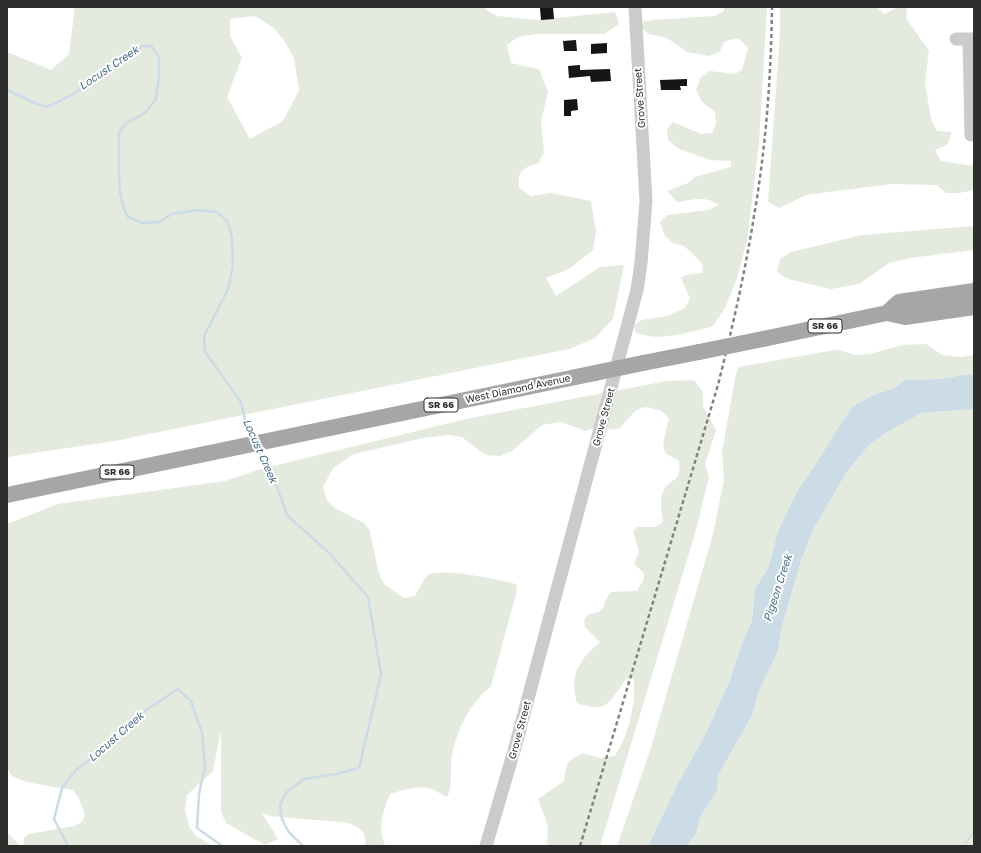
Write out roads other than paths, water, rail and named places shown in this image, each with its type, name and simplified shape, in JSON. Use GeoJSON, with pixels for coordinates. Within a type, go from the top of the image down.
{"type":"FeatureCollection","features":[{"type":"Feature","properties":{"kind":"main road","name":"West Diamond Avenue"},"geometry":{"type":"LineString","coordinates":[[887,313],[899,302],[974,291]]}},
{"type":"Feature","properties":{"kind":"main road","name":"West Diamond Avenue"},"geometry":{"type":"LineString","coordinates":[[7,495],[887,313],[905,317],[974,307]]}},
{"type":"Feature","properties":{"kind":"street","name":"Grove Street"},"geometry":{"type":"LineString","coordinates":[[486,846],[516,744],[638,290],[646,201],[635,7]]}},
{"type":"Feature","properties":{"kind":"street"},"geometry":{"type":"LineString","coordinates":[[966,39],[971,135]]}},
{"type":"Feature","properties":{"kind":"water","name":"Pigeon Creek"},"geometry":{"type":"Polygon","coordinates":[[[963,375],[974,375],[974,409],[921,413],[881,436],[869,445],[846,473],[813,530],[801,561],[781,630],[778,651],[758,693],[753,714],[718,775],[717,791],[700,817],[696,834],[687,846],[648,846],[678,783],[705,735],[730,680],[738,654],[752,620],[755,589],[769,566],[778,532],[797,492],[838,428],[853,406],[873,395],[895,388],[905,380],[940,379],[963,375]]]}},
{"type":"Feature","properties":{"kind":"waterway","name":"Locust Creek"},"geometry":{"type":"LineString","coordinates":[[7,90],[46,107],[62,100],[89,84],[112,66],[143,46],[151,46],[159,57],[159,77],[156,99],[145,113],[128,122],[119,132],[120,193],[124,209],[128,217],[142,223],[159,222],[172,214],[198,210],[217,212],[228,222],[232,237],[233,265],[228,289],[204,336],[205,352],[241,402],[247,428],[253,439]]}},
{"type":"Feature","properties":{"kind":"waterway","name":"Locust Creek"},"geometry":{"type":"LineString","coordinates":[[258,449],[277,487],[287,515],[329,553],[368,597],[381,674],[359,768],[336,774],[304,779],[286,793],[280,805],[282,819],[288,831],[303,846]]}},
{"type":"Feature","properties":{"kind":"waterway","name":"Locust Creek"},"geometry":{"type":"LineString","coordinates":[[68,846],[54,819],[62,788],[76,770],[107,747],[133,719],[178,689],[191,701],[202,733],[205,766],[199,794],[197,828],[222,846]]}},
{"type":"Feature","properties":{"kind":"railway"},"geometry":{"type":"LineString","coordinates":[[580,846],[718,385],[733,322],[750,237],[762,164],[769,86],[772,7]]}}]}
